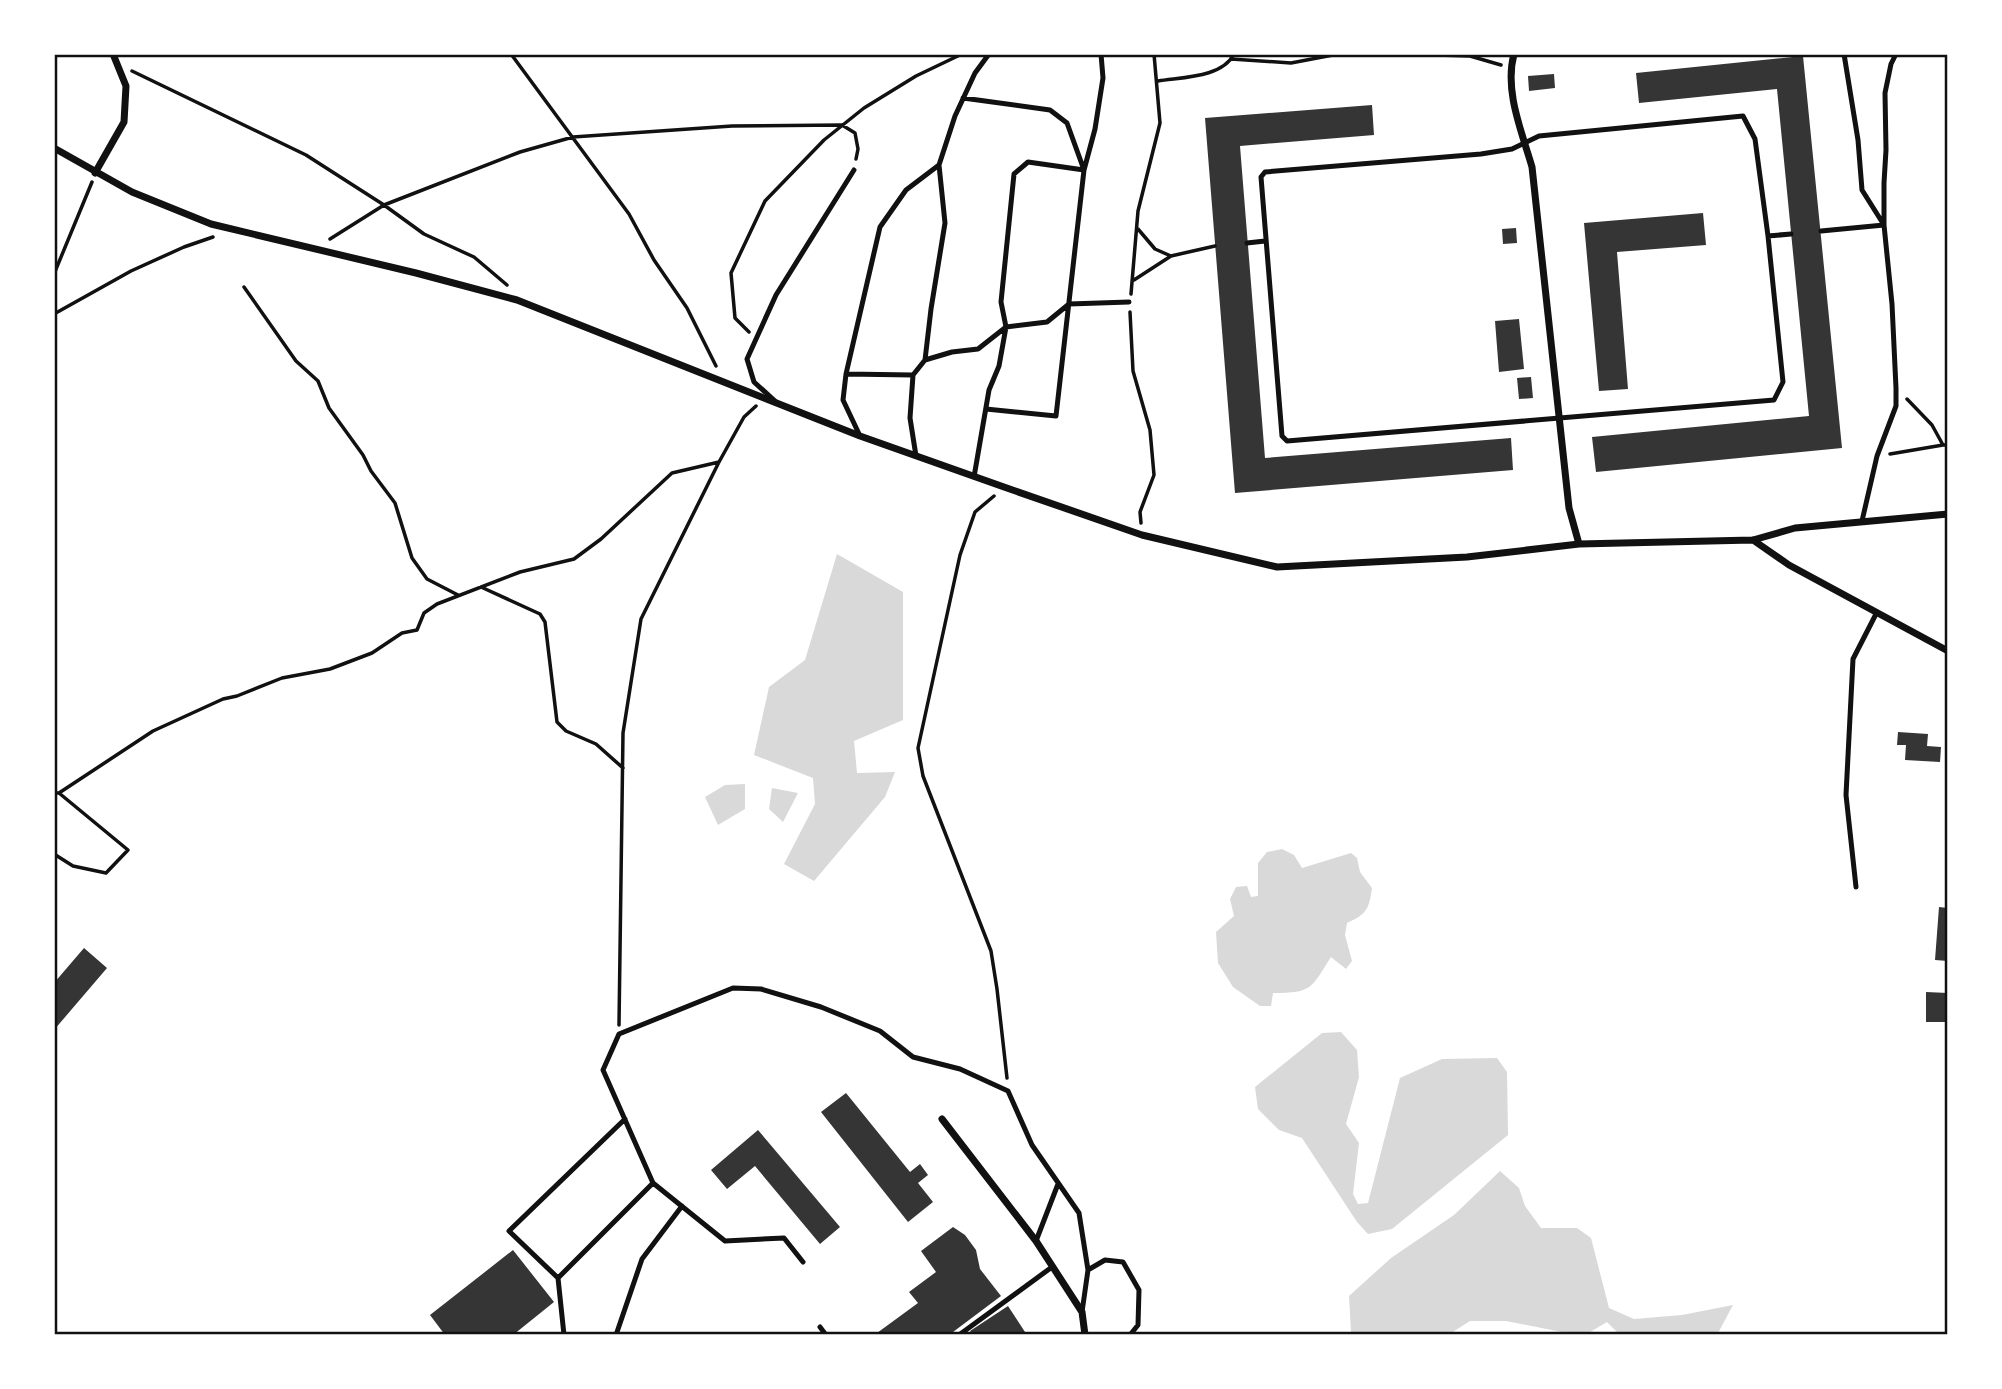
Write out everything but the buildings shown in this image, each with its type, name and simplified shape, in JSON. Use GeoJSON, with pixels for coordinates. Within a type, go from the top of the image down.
{"type":"FeatureCollection","features":[{"type":"Feature","properties":{"kind":"street"},"geometry":{"type":"LineString","coordinates":[[95,173],[124,122],[126,86],[113,54]]}},
{"type":"Feature","properties":{"kind":"street"},"geometry":{"type":"LineString","coordinates":[[1514,54],[1510,68],[1517,120],[1532,167],[1569,508],[1579,544]]}},
{"type":"Feature","properties":{"kind":"street"},"geometry":{"type":"LineString","coordinates":[[54,148],[132,192],[211,224],[517,300],[860,436],[974,477],[1142,535],[1277,567],[1467,556],[1579,544],[1753,540],[1795,528],[1948,514]]}},
{"type":"Feature","properties":{"kind":"street"},"geometry":{"type":"LineString","coordinates":[[1753,540],[1789,565],[1948,652]]}},
{"type":"Feature","properties":{"kind":"street"},"geometry":{"type":"LineString","coordinates":[[942,1119],[1036,1241],[1082,1312],[1085,1335]]}},
{"type":"Feature","properties":{"kind":"lane"},"geometry":{"type":"LineString","coordinates":[[916,456],[910,418],[913,375],[925,360],[945,223],[939,165],[963,98],[975,72],[989,54]]}},
{"type":"Feature","properties":{"kind":"lane"},"geometry":{"type":"LineString","coordinates":[[986,410],[1056,416],[1084,170],[1095,129],[1103,78],[1101,54]]}},
{"type":"Feature","properties":{"kind":"lane"},"geometry":{"type":"LineString","coordinates":[[1844,54],[1858,140],[1862,190],[1884,225]]}},
{"type":"Feature","properties":{"kind":"lane"},"geometry":{"type":"LineString","coordinates":[[1862,521],[1877,456],[1896,406],[1892,304],[1884,225],[1884,183],[1885,93],[1896,54]]}},
{"type":"Feature","properties":{"kind":"lane"},"geometry":{"type":"LineString","coordinates":[[963,98],[1050,110],[1067,123],[1084,170]]}},
{"type":"Feature","properties":{"kind":"lane"},"geometry":{"type":"LineString","coordinates":[[1743,116],[1755,139],[1768,236],[1783,382],[1774,400],[1287,440],[1282,436],[1265,241],[1261,177],[1265,172],[1480,154],[1511,149],[1539,136],[1743,116]]}},
{"type":"Feature","properties":{"kind":"lane"},"geometry":{"type":"LineString","coordinates":[[974,477],[989,390],[999,366],[1006,327],[1001,302],[1014,174],[1028,162],[1084,170]]}},
{"type":"Feature","properties":{"kind":"lane"},"geometry":{"type":"LineString","coordinates":[[860,436],[843,401],[846,374],[880,227],[906,190],[939,165]]}},
{"type":"Feature","properties":{"kind":"lane"},"geometry":{"type":"LineString","coordinates":[[775,401],[754,382],[747,359],[776,295],[854,170]]}},
{"type":"Feature","properties":{"kind":"lane"},"geometry":{"type":"LineString","coordinates":[[1821,231],[1884,225]]}},
{"type":"Feature","properties":{"kind":"lane"},"geometry":{"type":"LineString","coordinates":[[1768,236],[1791,234]]}},
{"type":"Feature","properties":{"kind":"lane"},"geometry":{"type":"LineString","coordinates":[[1247,243],[1265,241]]}},
{"type":"Feature","properties":{"kind":"lane"},"geometry":{"type":"LineString","coordinates":[[925,360],[952,352],[978,349],[1006,327],[1047,322],[1069,304],[1129,302]]}},
{"type":"Feature","properties":{"kind":"lane"},"geometry":{"type":"LineString","coordinates":[[846,374],[913,375]]}},
{"type":"Feature","properties":{"kind":"lane"},"geometry":{"type":"LineString","coordinates":[[1856,887],[1846,795],[1853,659],[1876,614]]}},
{"type":"Feature","properties":{"kind":"lane"},"geometry":{"type":"LineString","coordinates":[[803,1262],[784,1238],[725,1241],[653,1183],[603,1070],[619,1034],[733,988],[761,989],[821,1007],[880,1031],[913,1057],[960,1069],[1008,1091],[1032,1145],[1079,1213],[1088,1270],[1082,1312]]}},
{"type":"Feature","properties":{"kind":"lane"},"geometry":{"type":"LineString","coordinates":[[564,1335],[558,1278],[509,1231],[625,1119]]}},
{"type":"Feature","properties":{"kind":"lane"},"geometry":{"type":"LineString","coordinates":[[558,1278],[653,1183]]}},
{"type":"Feature","properties":{"kind":"lane"},"geometry":{"type":"LineString","coordinates":[[1036,1241],[1058,1184]]}},
{"type":"Feature","properties":{"kind":"lane"},"geometry":{"type":"LineString","coordinates":[[616,1335],[642,1259],[682,1206]]}},
{"type":"Feature","properties":{"kind":"lane"},"geometry":{"type":"LineString","coordinates":[[1088,1270],[1105,1260],[1123,1262],[1139,1290],[1139,1325],[1130,1335]]}},
{"type":"Feature","properties":{"kind":"lane"},"geometry":{"type":"LineString","coordinates":[[959,1335],[1052,1266]]}},
{"type":"Feature","properties":{"kind":"lane"},"geometry":{"type":"LineString","coordinates":[[820,1327],[826,1335]]}},
{"type":"Feature","properties":{"kind":"path"},"geometry":{"type":"LineString","coordinates":[[511,54],[629,214],[654,260],[687,308],[723,380]]}},
{"type":"Feature","properties":{"kind":"path"},"geometry":{"type":"LineString","coordinates":[[756,339],[735,318],[731,273],[765,201],[824,140],[864,108],[916,76],[962,54]]}},
{"type":"Feature","properties":{"kind":"path"},"geometry":{"type":"LineString","coordinates":[[1142,535],[1140,512],[1154,475],[1150,430],[1133,371],[1129,302],[1138,211],[1160,123],[1154,54]]}},
{"type":"Feature","properties":{"kind":"path"},"geometry":{"type":"LineString","coordinates":[[1158,81],[1214,72],[1233,57],[1291,63],[1333,55],[1374,54]]}},
{"type":"Feature","properties":{"kind":"path"},"geometry":{"type":"LineString","coordinates":[[1403,54],[1470,56],[1510,68]]}},
{"type":"Feature","properties":{"kind":"path"},"geometry":{"type":"LineString","coordinates":[[117,64],[306,155],[424,234],[474,257],[508,285],[517,300]]}},
{"type":"Feature","properties":{"kind":"path"},"geometry":{"type":"LineString","coordinates":[[313,250],[384,205],[520,152],[573,137],[732,127],[842,125],[855,133],[858,149],[854,170]]}},
{"type":"Feature","properties":{"kind":"path"},"geometry":{"type":"LineString","coordinates":[[54,274],[95,173]]}},
{"type":"Feature","properties":{"kind":"path"},"geometry":{"type":"LineString","coordinates":[[1137,228],[1154,249],[1171,256]]}},
{"type":"Feature","properties":{"kind":"path"},"geometry":{"type":"LineString","coordinates":[[54,314],[131,271],[184,247],[236,230]]}},
{"type":"Feature","properties":{"kind":"path"},"geometry":{"type":"LineString","coordinates":[[1133,281],[1171,256],[1215,246]]}},
{"type":"Feature","properties":{"kind":"path"},"geometry":{"type":"LineString","coordinates":[[244,288],[296,361],[318,382],[329,408],[395,503],[412,558],[427,579],[459,595]]}},
{"type":"Feature","properties":{"kind":"path"},"geometry":{"type":"LineString","coordinates":[[1877,456],[1945,445],[1932,425],[1896,387]]}},
{"type":"Feature","properties":{"kind":"path"},"geometry":{"type":"LineString","coordinates":[[619,1034],[623,733],[640,619],[744,416],[756,406],[775,401]]}},
{"type":"Feature","properties":{"kind":"path"},"geometry":{"type":"LineString","coordinates":[[54,854],[73,866],[106,873],[128,850],[56,793],[153,731],[223,699],[282,678],[330,668],[372,653],[402,633],[417,630],[424,613],[437,604],[520,572],[574,559],[601,539],[672,473],[719,462]]}},
{"type":"Feature","properties":{"kind":"path"},"geometry":{"type":"LineString","coordinates":[[1004,487],[975,512],[960,555],[918,748],[923,776],[991,951],[1008,1091]]}},
{"type":"Feature","properties":{"kind":"path"},"geometry":{"type":"LineString","coordinates":[[481,587],[540,614],[545,622],[556,722],[566,731],[596,744],[623,768]]}},
{"type":"Feature","properties":{"kind":"shaded area"},"geometry":{"type":"Polygon","coordinates":[[[837,554],[903,592],[903,720],[854,741],[857,773],[895,772],[885,797],[814,881],[784,864],[815,804],[813,778],[754,755],[769,687],[805,660],[837,554]]]}},
{"type":"Feature","properties":{"kind":"shaded area"},"geometry":{"type":"Polygon","coordinates":[[[745,784],[745,809],[718,825],[705,797],[725,785],[745,784]]]}},
{"type":"Feature","properties":{"kind":"shaded area"},"geometry":{"type":"Polygon","coordinates":[[[772,788],[798,793],[783,822],[769,809],[772,788]]]}},
{"type":"Feature","properties":{"kind":"shaded area"},"geometry":{"type":"Polygon","coordinates":[[[1282,849],[1294,855],[1302,868],[1351,853],[1357,858],[1360,872],[1372,888],[1366,910],[1347,923],[1345,935],[1352,961],[1346,969],[1331,957],[1310,987],[1296,992],[1273,993],[1271,1006],[1260,1006],[1233,987],[1218,963],[1216,932],[1234,916],[1230,899],[1236,887],[1247,886],[1251,897],[1258,896],[1258,863],[1267,852],[1282,849]]]}},
{"type":"Feature","properties":{"kind":"shaded area"},"geometry":{"type":"Polygon","coordinates":[[[1341,1032],[1357,1050],[1359,1077],[1346,1124],[1359,1143],[1353,1194],[1358,1204],[1368,1203],[1400,1078],[1442,1059],[1497,1058],[1507,1072],[1508,1135],[1392,1229],[1368,1234],[1357,1222],[1302,1138],[1279,1130],[1258,1109],[1255,1087],[1322,1033],[1341,1032]]]}},
{"type":"Feature","properties":{"kind":"shaded area"},"geometry":{"type":"Polygon","coordinates":[[[1500,1171],[1519,1188],[1525,1206],[1541,1228],[1577,1228],[1591,1238],[1609,1308],[1634,1319],[1682,1315],[1733,1305],[1717,1335],[1620,1335],[1607,1322],[1585,1335],[1577,1335],[1506,1321],[1470,1321],[1448,1335],[1354,1335],[1351,1332],[1349,1296],[1391,1258],[1454,1215],[1500,1171]]]}}]}
